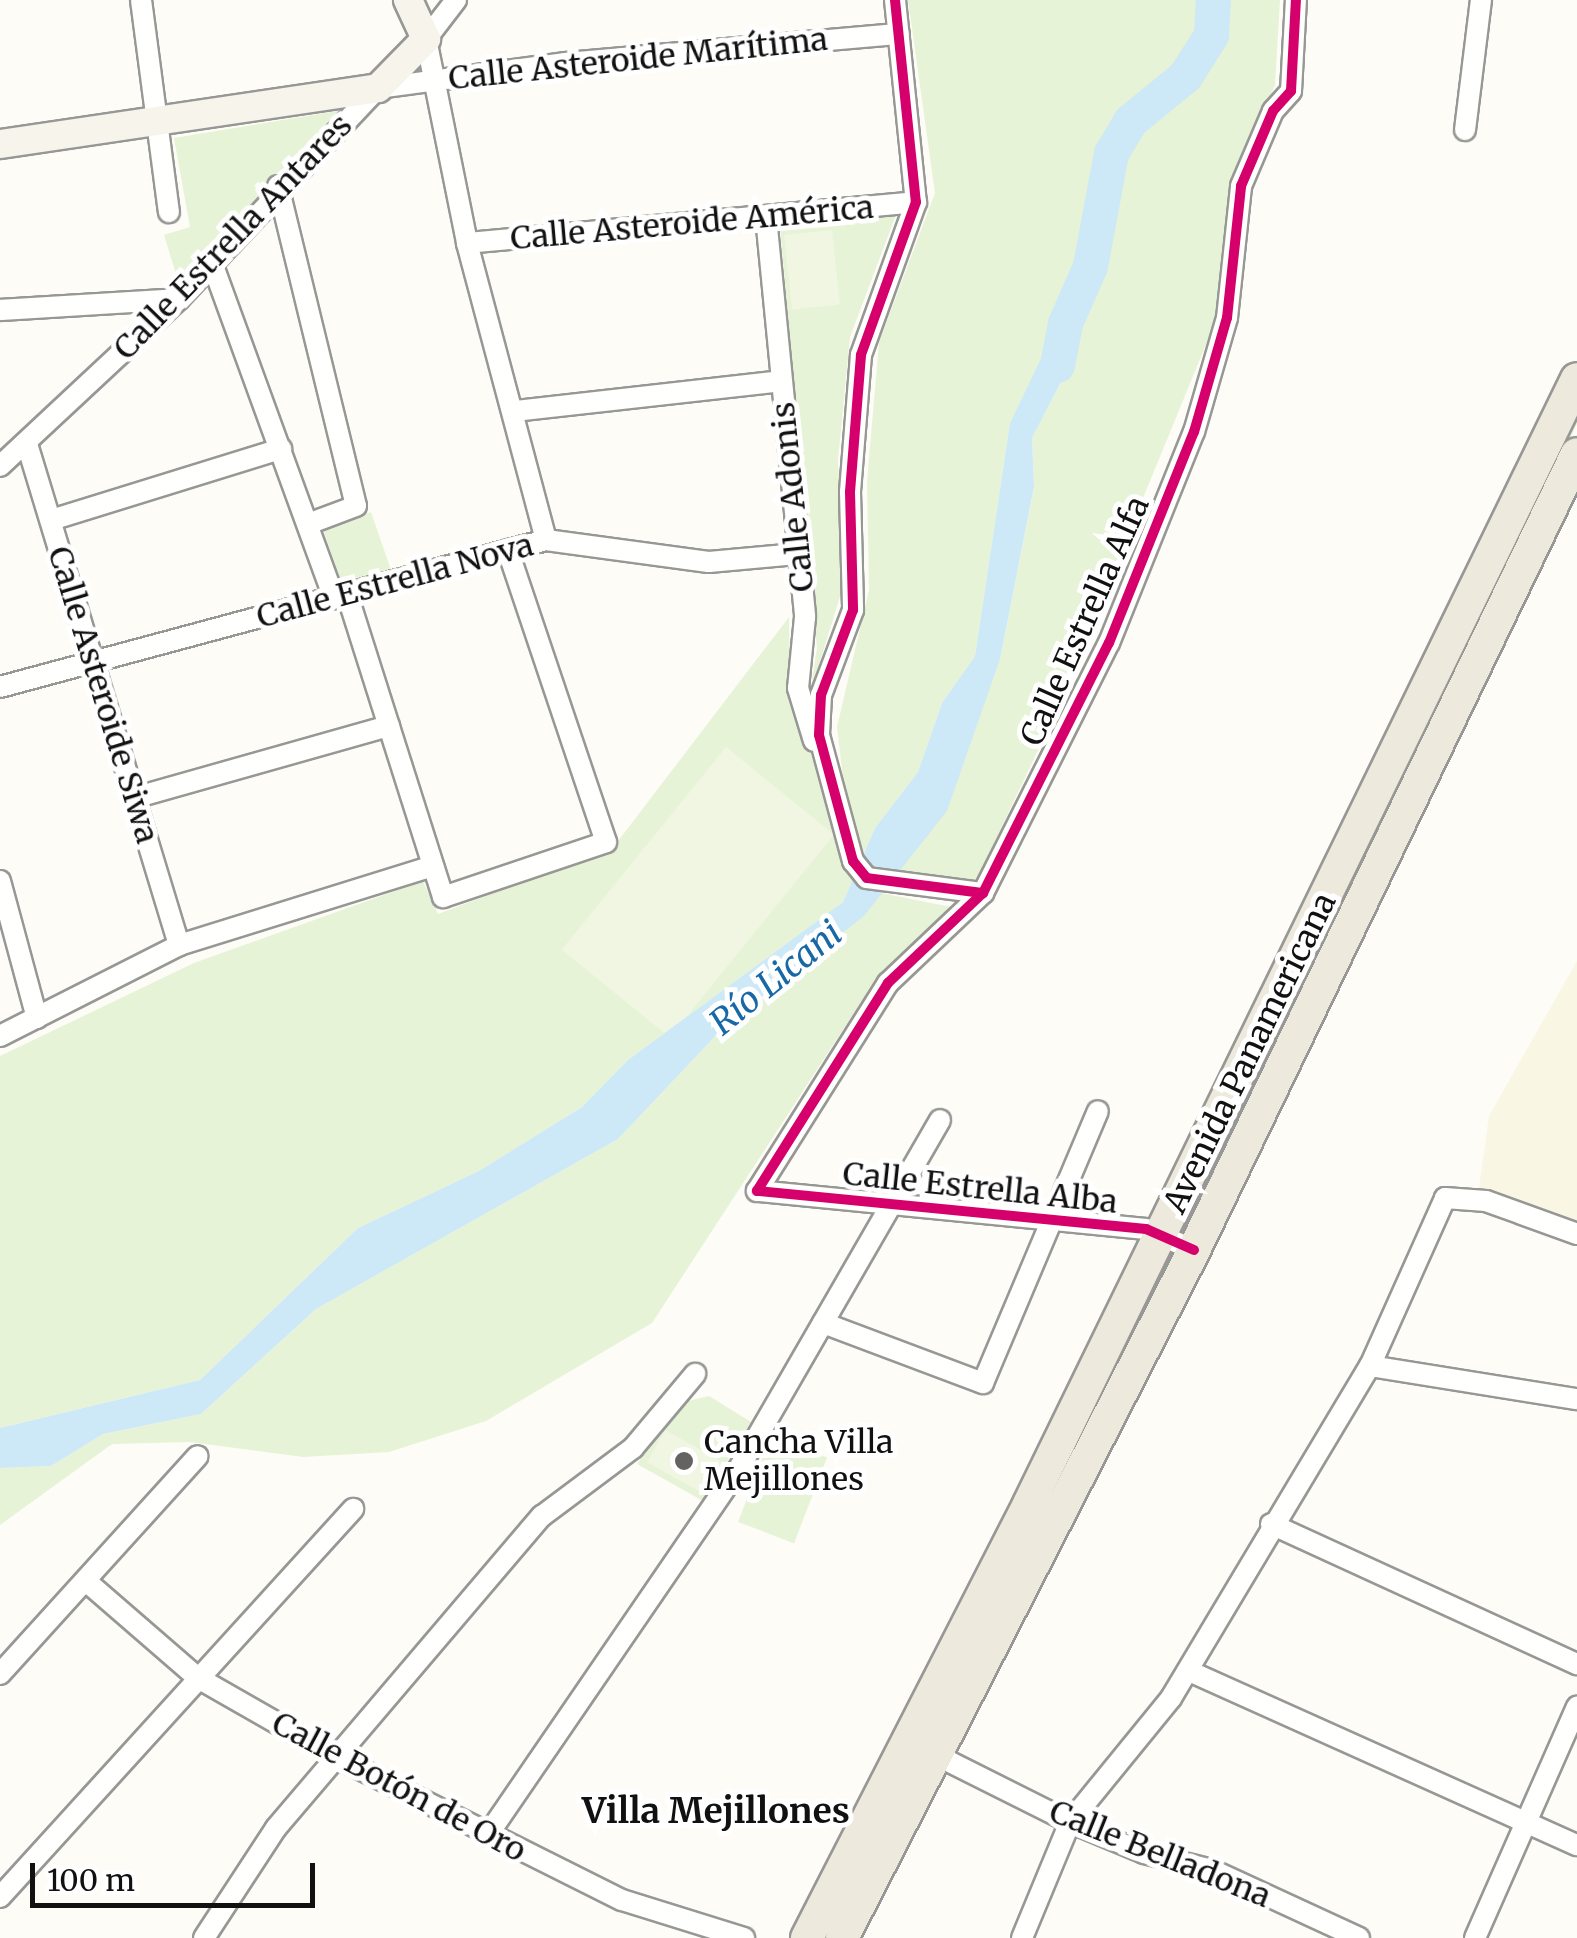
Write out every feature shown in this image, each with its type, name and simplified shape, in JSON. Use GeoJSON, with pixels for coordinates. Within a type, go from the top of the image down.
{"type":"FeatureCollection","features":[{"type":"Feature","properties":{"kind":"main road","name":"Avenida Panamericana"},"geometry":{"type":"LineString","coordinates":[[842,1938],[923,1748],[1162,1236],[1577,379]]}},
{"type":"Feature","properties":{"kind":"main road","name":"Avenida Panamericana"},"geometry":{"type":"LineString","coordinates":[[807,1938],[923,1748],[1194,1250],[1577,454]]}},
{"type":"Feature","properties":{"kind":"street"},"geometry":{"type":"LineString","coordinates":[[141,0],[169,212]]}},
{"type":"Feature","properties":{"kind":"street"},"geometry":{"type":"LineString","coordinates":[[408,0],[440,78],[467,243],[515,411],[546,540]]}},
{"type":"Feature","properties":{"kind":"street","name":"Calle Estrella Antares"},"geometry":{"type":"LineString","coordinates":[[0,466],[179,299],[278,186],[426,39],[456,0]]}},
{"type":"Feature","properties":{"kind":"street"},"geometry":{"type":"LineString","coordinates":[[895,0],[916,202],[861,355],[850,492],[853,610],[818,714],[854,861],[867,878],[983,894]]}},
{"type":"Feature","properties":{"kind":"street","name":"Calle Estrella Alfa"},"geometry":{"type":"LineString","coordinates":[[757,1191],[888,983],[983,894],[1109,643],[1194,432],[1227,318],[1241,186],[1273,111],[1291,90],[1296,0]]}},
{"type":"Feature","properties":{"kind":"street"},"geometry":{"type":"LineString","coordinates":[[1465,130],[1480,0]]}},
{"type":"Feature","properties":{"kind":"street","name":"Calle Asteroide Marítima"},"geometry":{"type":"LineString","coordinates":[[378,88],[440,78],[899,34]]}},
{"type":"Feature","properties":{"kind":"street"},"geometry":{"type":"LineString","coordinates":[[0,144],[378,88]]}},
{"type":"Feature","properties":{"kind":"street"},"geometry":{"type":"LineString","coordinates":[[278,186],[356,506],[308,524]]}},
{"type":"Feature","properties":{"kind":"street","name":"Calle Asteroide América"},"geometry":{"type":"LineString","coordinates":[[467,243],[916,202]]}},
{"type":"Feature","properties":{"kind":"street","name":"Calle Adonis"},"geometry":{"type":"LineString","coordinates":[[766,217],[805,617],[799,698],[829,770]]}},
{"type":"Feature","properties":{"kind":"street"},"geometry":{"type":"LineString","coordinates":[[212,263],[308,524],[389,726],[444,898],[606,842],[508,550]]}},
{"type":"Feature","properties":{"kind":"street"},"geometry":{"type":"LineString","coordinates":[[0,310],[179,299]]}},
{"type":"Feature","properties":{"kind":"street"},"geometry":{"type":"LineString","coordinates":[[515,411],[781,381]]}},
{"type":"Feature","properties":{"kind":"street","name":"Calle Asteroide Siwa"},"geometry":{"type":"LineString","coordinates":[[27,444],[179,946]]}},
{"type":"Feature","properties":{"kind":"street"},"geometry":{"type":"LineString","coordinates":[[50,520],[281,449]]}},
{"type":"Feature","properties":{"kind":"street","name":"Calle Estrella Nova"},"geometry":{"type":"LineString","coordinates":[[0,688],[546,540],[710,562],[797,554]]}},
{"type":"Feature","properties":{"kind":"street"},"geometry":{"type":"LineString","coordinates":[[134,798],[389,726]]}},
{"type":"Feature","properties":{"kind":"street"},"geometry":{"type":"LineString","coordinates":[[0,1036],[179,946],[434,866]]}},
{"type":"Feature","properties":{"kind":"street"},"geometry":{"type":"LineString","coordinates":[[0,880],[37,1018]]}},
{"type":"Feature","properties":{"kind":"street"},"geometry":{"type":"LineString","coordinates":[[823,1323],[984,1383],[1098,1111]]}},
{"type":"Feature","properties":{"kind":"street"},"geometry":{"type":"LineString","coordinates":[[486,1836],[742,1463],[940,1120]]}},
{"type":"Feature","properties":{"kind":"street","name":"Calle Estrella Alba"},"geometry":{"type":"LineString","coordinates":[[757,1191],[1053,1220],[1162,1236],[1194,1250]]}},
{"type":"Feature","properties":{"kind":"street"},"geometry":{"type":"LineString","coordinates":[[1022,1938],[1070,1822],[1189,1671],[1270,1524],[1370,1366],[1445,1198],[1486,1201],[1577,1234]]}},
{"type":"Feature","properties":{"kind":"street"},"geometry":{"type":"LineString","coordinates":[[1370,1366],[1577,1399]]}},
{"type":"Feature","properties":{"kind":"street"},"geometry":{"type":"LineString","coordinates":[[204,1938],[253,1859],[542,1516],[633,1448],[695,1374]]}},
{"type":"Feature","properties":{"kind":"street"},"geometry":{"type":"LineString","coordinates":[[0,1674],[198,1456]]}},
{"type":"Feature","properties":{"kind":"street"},"geometry":{"type":"LineString","coordinates":[[0,1897],[353,1510]]}},
{"type":"Feature","properties":{"kind":"street"},"geometry":{"type":"LineString","coordinates":[[1270,1524],[1577,1664]]}},
{"type":"Feature","properties":{"kind":"street","name":"Calle Botón de Oro"},"geometry":{"type":"LineString","coordinates":[[86,1581],[198,1678],[340,1759],[486,1836],[622,1900],[744,1938]]}},
{"type":"Feature","properties":{"kind":"street"},"geometry":{"type":"LineString","coordinates":[[1189,1671],[1577,1845]]}},
{"type":"Feature","properties":{"kind":"street"},"geometry":{"type":"LineString","coordinates":[[1475,1938],[1523,1820],[1577,1707]]}},
{"type":"Feature","properties":{"kind":"street","name":"Calle Belladona"},"geometry":{"type":"LineString","coordinates":[[923,1748],[1070,1822],[1212,1870],[1359,1938]]}},
{"type":"Feature","properties":{"kind":"shaded area"},"geometry":{"type":"Polygon","coordinates":[[[1577,961],[1577,1240],[1477,1202],[1489,1116],[1577,961]]]}},
{"type":"Feature","properties":{"kind":"green space"},"geometry":{"type":"Polygon","coordinates":[[[908,0],[1280,0],[1275,85],[1232,188],[1214,325],[1049,727],[975,883],[895,874],[1000,659],[1034,488],[1032,438],[1063,378],[1075,317],[1058,324],[1010,423],[975,656],[942,703],[918,772],[875,828],[843,902],[628,1060],[582,1107],[479,1171],[358,1228],[200,1380],[0,1428],[0,1056],[194,963],[423,881],[438,914],[612,849],[789,617],[790,706],[824,785],[843,778],[837,727],[869,590],[867,482],[879,342],[935,193],[908,0]]]}},
{"type":"Feature","properties":{"kind":"green space"},"geometry":{"type":"Polygon","coordinates":[[[343,110],[179,284],[164,235],[190,227],[174,138],[343,110]]]}},
{"type":"Feature","properties":{"kind":"green space"},"geometry":{"type":"Polygon","coordinates":[[[896,215],[850,337],[838,460],[845,580],[810,694],[817,648],[780,225],[896,215]]]}},
{"type":"Feature","properties":{"kind":"green space"},"geometry":{"type":"Polygon","coordinates":[[[832,230],[840,305],[792,310],[784,235],[832,230]]]}},
{"type":"Feature","properties":{"kind":"green space"},"geometry":{"type":"Polygon","coordinates":[[[1577,401],[1577,424],[1192,1233],[1182,1227],[1577,401]]]}},
{"type":"Feature","properties":{"kind":"green space"},"geometry":{"type":"Polygon","coordinates":[[[371,512],[391,570],[343,586],[323,529],[371,512]]]}},
{"type":"Feature","properties":{"kind":"green space"},"geometry":{"type":"Polygon","coordinates":[[[726,747],[834,834],[670,1037],[562,950],[726,747]]]}},
{"type":"Feature","properties":{"kind":"green space"},"geometry":{"type":"Polygon","coordinates":[[[881,893],[956,908],[872,985],[652,1323],[486,1421],[389,1452],[303,1457],[190,1442],[112,1444],[0,1525],[0,1468],[51,1466],[103,1434],[201,1414],[316,1309],[618,1139],[724,1027],[836,940],[881,893]]]}},
{"type":"Feature","properties":{"kind":"green space"},"geometry":{"type":"Polygon","coordinates":[[[709,1396],[751,1422],[703,1501],[637,1464],[680,1403],[709,1396]]]}},
{"type":"Feature","properties":{"kind":"green space","name":"Cancha Villa Mejillones"},"geometry":{"type":"Polygon","coordinates":[[[665,1430],[720,1461],[702,1493],[647,1462],[665,1430]]]}},
{"type":"Feature","properties":{"kind":"green space"},"geometry":{"type":"Polygon","coordinates":[[[771,1436],[827,1458],[794,1543],[738,1522],[771,1436]]]}},
{"type":"Feature","properties":{"kind":"water","name":"Río Licani"},"geometry":{"type":"Polygon","coordinates":[[[1076,316],[1063,378],[1032,438],[1034,487],[1000,659],[947,811],[864,916],[724,1027],[618,1139],[316,1309],[201,1414],[103,1434],[51,1466],[0,1468],[0,1428],[200,1380],[358,1228],[479,1171],[582,1107],[628,1060],[843,902],[875,828],[918,772],[942,703],[975,656],[1010,423],[1058,323],[1076,316]]]}},
{"type":"Feature","properties":{"kind":"waterway","name":"Río Licani"},"geometry":{"type":"LineString","coordinates":[[1057,365],[1065,323],[1090,266],[1111,153],[1130,121],[1185,76],[1211,35],[1213,0]]}},
{"type":"Feature","properties":{"kind":"cycle path"},"geometry":{"type":"LineString","coordinates":[[895,0],[916,202],[861,355],[850,492],[853,610],[821,695],[819,735],[853,861],[867,878],[983,893]]}},
{"type":"Feature","properties":{"kind":"cycle path"},"geometry":{"type":"LineString","coordinates":[[1194,1250],[1146,1229],[757,1191],[888,983],[983,893],[1109,643],[1194,432],[1227,318],[1241,186],[1273,111],[1291,91],[1296,0]]}},
{"type":"Feature","properties":{"kind":"place","name":"Cancha Villa Mejillones"},"geometry":{"type":"Point","coordinates":[684,1461]}},
{"type":"Feature","properties":{"kind":"district","name":"Villa Mejillones"},"geometry":{"type":"Point","coordinates":[716,1811]}}]}
